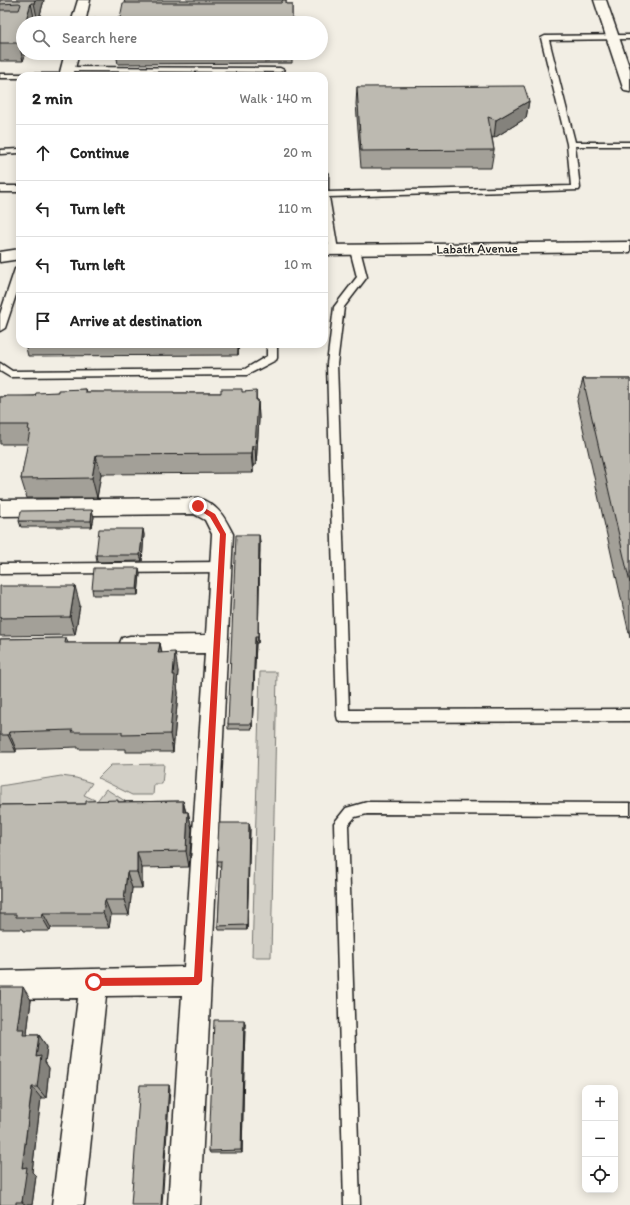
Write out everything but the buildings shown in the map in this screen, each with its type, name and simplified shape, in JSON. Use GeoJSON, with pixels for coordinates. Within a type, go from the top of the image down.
{"type":"FeatureCollection","features":[{"type":"Feature","properties":{"kind":"street"},"geometry":{"type":"LineString","coordinates":[[80,16],[84,0]]}},
{"type":"Feature","properties":{"kind":"street"},"geometry":{"type":"LineString","coordinates":[[600,0],[630,88]]}},
{"type":"Feature","properties":{"kind":"street"},"geometry":{"type":"LineString","coordinates":[[67,72],[70,60]]}},
{"type":"Feature","properties":{"kind":"street","name":"Labath Avenue"},"geometry":{"type":"LineString","coordinates":[[329,250],[630,247]]}},
{"type":"Feature","properties":{"kind":"street"},"geometry":{"type":"LineString","coordinates":[[0,257],[16,255]]}},
{"type":"Feature","properties":{"kind":"street"},"geometry":{"type":"LineString","coordinates":[[0,508],[198,506],[212,516],[223,534],[184,1205]]}},
{"type":"Feature","properties":{"kind":"street"},"geometry":{"type":"LineString","coordinates":[[112,646],[217,644]]}},
{"type":"Feature","properties":{"kind":"street"},"geometry":{"type":"LineString","coordinates":[[0,985],[198,981]]}},
{"type":"Feature","properties":{"kind":"street"},"geometry":{"type":"LineString","coordinates":[[68,1205],[94,982]]}},
{"type":"Feature","properties":{"kind":"lane"},"geometry":{"type":"LineString","coordinates":[[328,195],[576,188],[571,144],[545,38],[630,37]]}},
{"type":"Feature","properties":{"kind":"lane"},"geometry":{"type":"LineString","coordinates":[[138,72],[280,70]]}},
{"type":"Feature","properties":{"kind":"lane"},"geometry":{"type":"LineString","coordinates":[[0,76],[16,75]]}},
{"type":"Feature","properties":{"kind":"lane"},"geometry":{"type":"LineString","coordinates":[[571,144],[630,144]]}},
{"type":"Feature","properties":{"kind":"lane"},"geometry":{"type":"LineString","coordinates":[[0,152],[16,151]]}},
{"type":"Feature","properties":{"kind":"lane"},"geometry":{"type":"LineString","coordinates":[[0,189],[16,189]]}},
{"type":"Feature","properties":{"kind":"lane"},"geometry":{"type":"LineString","coordinates":[[328,239],[329,250]]}},
{"type":"Feature","properties":{"kind":"lane"},"geometry":{"type":"LineString","coordinates":[[355,250],[362,277],[339,307],[332,364],[343,716],[630,715]]}},
{"type":"Feature","properties":{"kind":"lane"},"geometry":{"type":"LineString","coordinates":[[0,328],[16,281]]}},
{"type":"Feature","properties":{"kind":"lane"},"geometry":{"type":"LineString","coordinates":[[0,366],[10,374],[247,372],[272,358],[272,348]]}},
{"type":"Feature","properties":{"kind":"lane"},"geometry":{"type":"LineString","coordinates":[[0,569],[222,567]]}},
{"type":"Feature","properties":{"kind":"lane"},"geometry":{"type":"LineString","coordinates":[[352,1205],[341,823],[352,812],[367,808],[630,808]]}},
{"type":"Feature","properties":{"kind":"shaded area"},"geometry":{"type":"Polygon","coordinates":[[[260,672],[277,672],[271,957],[252,957],[260,672]]]}},
{"type":"Feature","properties":{"kind":"shaded area"},"geometry":{"type":"Polygon","coordinates":[[[164,764],[162,784],[154,784],[153,795],[132,795],[98,778],[111,765],[164,764]]]}},
{"type":"Feature","properties":{"kind":"shaded area"},"geometry":{"type":"Polygon","coordinates":[[[61,776],[76,778],[92,783],[84,795],[97,801],[106,789],[125,801],[123,814],[0,819],[0,786],[61,776]]]}},
{"type":"Feature","properties":{"kind":"route"},"geometry":{"type":"LineString","coordinates":[[94,982],[198,981],[223,534],[212,516],[198,506]]}}]}
